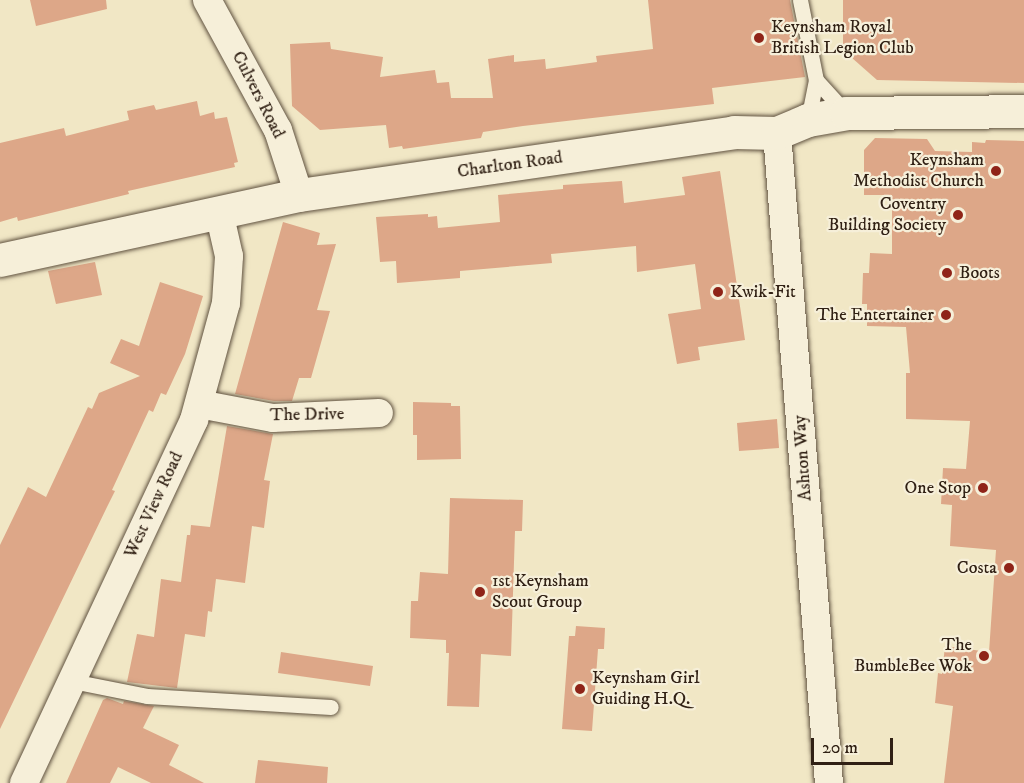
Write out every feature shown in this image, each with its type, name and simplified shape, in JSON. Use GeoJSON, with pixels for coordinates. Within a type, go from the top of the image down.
{"type":"FeatureCollection","features":[{"type":"Feature","properties":{"kind":"street","name":"Culvers Road"},"geometry":{"type":"LineString","coordinates":[[207,0],[278,130],[299,195]]}},
{"type":"Feature","properties":{"kind":"street","name":"Charlton Road"},"geometry":{"type":"LineString","coordinates":[[0,260],[299,195],[734,132],[777,133],[808,120],[846,114],[1024,111]]}},
{"type":"Feature","properties":{"kind":"street","name":"Ashton Way"},"geometry":{"type":"LineString","coordinates":[[777,133],[829,783]]}},
{"type":"Feature","properties":{"kind":"street","name":"West View Road"},"geometry":{"type":"LineString","coordinates":[[24,783],[199,404],[226,303],[229,256],[219,212]]}},
{"type":"Feature","properties":{"kind":"street","name":"The Drive"},"geometry":{"type":"LineString","coordinates":[[199,404],[273,418],[380,413]]}},
{"type":"Feature","properties":{"kind":"lane"},"geometry":{"type":"LineString","coordinates":[[800,0],[816,80],[808,120]]}},
{"type":"Feature","properties":{"kind":"lane"},"geometry":{"type":"LineString","coordinates":[[816,80],[846,114]]}},
{"type":"Feature","properties":{"kind":"lane"},"geometry":{"type":"LineString","coordinates":[[72,681],[147,696],[331,707]]}},
{"type":"Feature","properties":{"kind":"building"},"geometry":{"type":"Polygon","coordinates":[[[30,0],[106,0],[107,9],[36,26],[30,0]]]}},
{"type":"Feature","properties":{"kind":"building"},"geometry":{"type":"Polygon","coordinates":[[[648,0],[790,0],[805,77],[712,88],[714,104],[523,126],[483,132],[481,138],[403,149],[402,146],[389,148],[386,125],[320,130],[292,106],[290,44],[330,42],[331,49],[383,57],[380,77],[435,70],[437,83],[449,82],[451,98],[493,98],[488,59],[514,55],[514,62],[545,59],[546,69],[597,62],[596,56],[653,49],[648,0]]]}},
{"type":"Feature","properties":{"kind":"building"},"geometry":{"type":"Polygon","coordinates":[[[843,0],[1024,0],[1024,83],[877,80],[843,50],[843,0]]]}},
{"type":"Feature","properties":{"kind":"building"},"geometry":{"type":"Polygon","coordinates":[[[197,101],[200,116],[214,112],[215,119],[227,117],[238,162],[234,163],[235,167],[128,191],[129,194],[18,221],[17,217],[0,222],[0,143],[64,128],[66,136],[129,120],[127,111],[154,105],[156,110],[197,101]]]}},
{"type":"Feature","properties":{"kind":"building"},"geometry":{"type":"Polygon","coordinates":[[[875,138],[927,139],[935,151],[972,152],[972,142],[1024,141],[1024,783],[944,783],[953,706],[935,703],[938,673],[942,674],[945,646],[989,652],[996,550],[950,546],[952,505],[941,504],[943,468],[966,469],[970,421],[906,419],[906,373],[910,373],[906,327],[867,326],[867,304],[862,304],[863,273],[869,273],[870,253],[892,254],[892,195],[864,195],[864,150],[875,138]]]}},
{"type":"Feature","properties":{"kind":"building"},"geometry":{"type":"Polygon","coordinates":[[[720,171],[745,340],[698,347],[700,360],[677,364],[668,314],[701,309],[695,264],[637,272],[636,246],[551,254],[552,263],[460,271],[460,278],[397,283],[396,261],[380,262],[376,217],[428,214],[428,217],[437,216],[438,228],[500,222],[498,195],[563,189],[563,185],[622,181],[624,203],[685,195],[682,177],[720,171]]]}},
{"type":"Feature","properties":{"kind":"building"},"geometry":{"type":"Polygon","coordinates":[[[283,222],[320,233],[317,245],[336,244],[317,310],[330,311],[311,378],[299,378],[292,401],[274,401],[235,394],[283,222]]]}},
{"type":"Feature","properties":{"kind":"building"},"geometry":{"type":"Polygon","coordinates":[[[95,262],[102,295],[56,304],[48,271],[95,262]]]}},
{"type":"Feature","properties":{"kind":"building"},"geometry":{"type":"Polygon","coordinates":[[[160,282],[203,296],[185,354],[166,395],[161,393],[153,412],[149,410],[112,490],[115,491],[0,729],[0,545],[28,487],[46,497],[88,407],[92,409],[99,393],[140,376],[110,363],[121,339],[139,346],[160,282]]]}},
{"type":"Feature","properties":{"kind":"building"},"geometry":{"type":"Polygon","coordinates":[[[413,402],[451,403],[451,406],[460,406],[461,459],[417,460],[417,435],[413,435],[413,402]]]}},
{"type":"Feature","properties":{"kind":"building"},"geometry":{"type":"Polygon","coordinates":[[[777,419],[779,448],[739,451],[737,423],[777,419]]]}},
{"type":"Feature","properties":{"kind":"building"},"geometry":{"type":"Polygon","coordinates":[[[227,426],[273,434],[264,480],[270,481],[264,528],[252,526],[245,583],[216,579],[212,612],[208,611],[205,637],[185,634],[177,688],[127,682],[137,634],[154,637],[161,579],[181,582],[187,535],[190,535],[191,525],[210,527],[227,426]]]}},
{"type":"Feature","properties":{"kind":"building","name":"1st Keynsham Scout Group"},"geometry":{"type":"Polygon","coordinates":[[[450,498],[523,500],[522,531],[515,531],[511,656],[481,654],[479,707],[447,706],[449,653],[446,653],[446,640],[410,638],[411,601],[418,601],[420,572],[448,574],[450,498]]]}},
{"type":"Feature","properties":{"kind":"building","name":"Keynsham Girl Guiding H.Q."},"geometry":{"type":"Polygon","coordinates":[[[576,626],[605,628],[604,649],[598,649],[592,731],[562,729],[569,636],[575,636],[576,626]]]}},
{"type":"Feature","properties":{"kind":"building"},"geometry":{"type":"Polygon","coordinates":[[[281,652],[373,666],[370,686],[278,673],[281,652]]]}},
{"type":"Feature","properties":{"kind":"building"},"geometry":{"type":"Polygon","coordinates":[[[107,698],[123,704],[124,701],[154,706],[143,728],[179,745],[169,765],[204,783],[151,783],[118,767],[110,783],[66,783],[103,700],[107,698]]]}},
{"type":"Feature","properties":{"kind":"building"},"geometry":{"type":"Polygon","coordinates":[[[258,760],[328,767],[327,783],[255,783],[258,760]]]}},
{"type":"Feature","properties":{"kind":"place","name":"Keynsham Royal British Legion Club"},"geometry":{"type":"Point","coordinates":[759,38]}},
{"type":"Feature","properties":{"kind":"place","name":"Keynsham Methodist Church"},"geometry":{"type":"Point","coordinates":[996,171]}},
{"type":"Feature","properties":{"kind":"place","name":"Coventry Building Society"},"geometry":{"type":"Point","coordinates":[958,215]}},
{"type":"Feature","properties":{"kind":"place","name":"Boots"},"geometry":{"type":"Point","coordinates":[947,273]}},
{"type":"Feature","properties":{"kind":"place","name":"Kwik-Fit"},"geometry":{"type":"Point","coordinates":[718,292]}},
{"type":"Feature","properties":{"kind":"place","name":"The Entertainer"},"geometry":{"type":"Point","coordinates":[946,315]}},
{"type":"Feature","properties":{"kind":"place","name":"One Stop"},"geometry":{"type":"Point","coordinates":[983,488]}},
{"type":"Feature","properties":{"kind":"place","name":"Costa"},"geometry":{"type":"Point","coordinates":[1009,568]}},
{"type":"Feature","properties":{"kind":"place","name":"1st Keynsham Scout Group"},"geometry":{"type":"Point","coordinates":[480,592]}},
{"type":"Feature","properties":{"kind":"place","name":"The BumbleBee Wok"},"geometry":{"type":"Point","coordinates":[984,656]}},
{"type":"Feature","properties":{"kind":"place","name":"Keynsham Girl Guiding H.Q."},"geometry":{"type":"Point","coordinates":[580,689]}}]}
